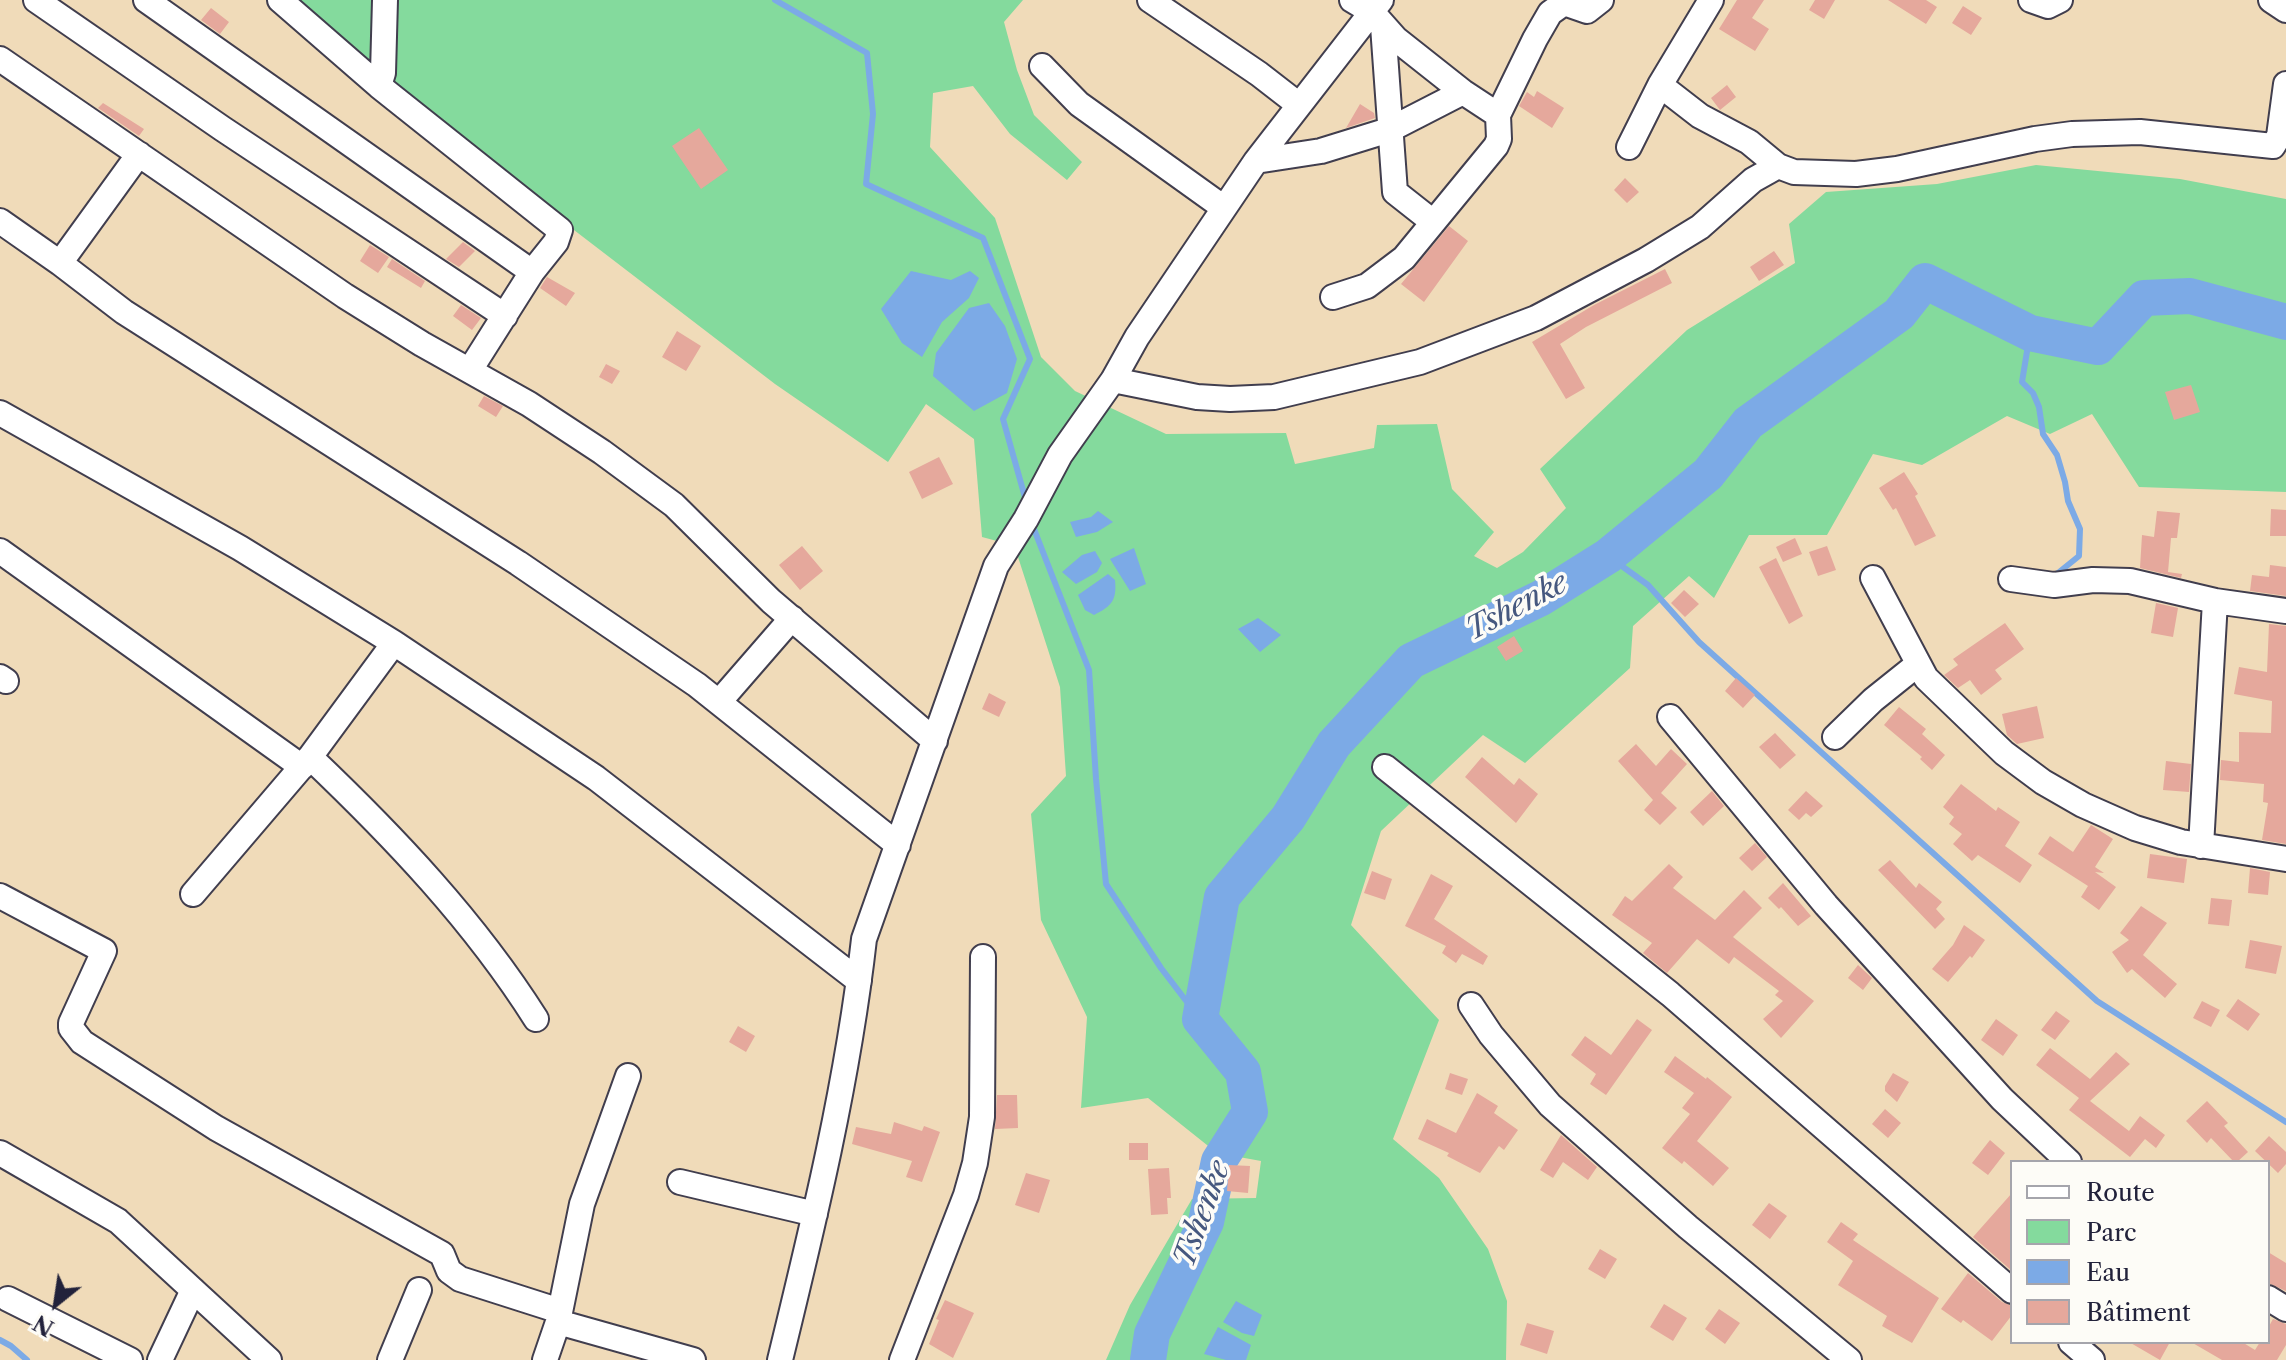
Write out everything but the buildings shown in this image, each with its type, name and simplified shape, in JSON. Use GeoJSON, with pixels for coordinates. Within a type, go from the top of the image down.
{"type":"FeatureCollection","features":[{"type":"Feature","properties":{"kind":"street"},"geometry":{"type":"LineString","coordinates":[[36,0],[234,137],[505,316]]}},
{"type":"Feature","properties":{"kind":"street"},"geometry":{"type":"LineString","coordinates":[[146,0],[532,272]]}},
{"type":"Feature","properties":{"kind":"street"},"geometry":{"type":"LineString","coordinates":[[280,0],[379,86],[560,230],[556,242],[532,272],[470,370]]}},
{"type":"Feature","properties":{"kind":"street"},"geometry":{"type":"LineString","coordinates":[[379,86],[383,73],[385,0]]}},
{"type":"Feature","properties":{"kind":"street"},"geometry":{"type":"LineString","coordinates":[[1150,0],[1299,105]]}},
{"type":"Feature","properties":{"kind":"street"},"geometry":{"type":"LineString","coordinates":[[1333,297],[1367,286],[1404,258],[1496,146],[1499,139],[1498,115],[1535,39],[1555,7],[1564,3],[1587,11],[1601,0]]}},
{"type":"Feature","properties":{"kind":"street"},"geometry":{"type":"LineString","coordinates":[[1629,147],[1660,85],[1711,0]]}},
{"type":"Feature","properties":{"kind":"street"},"geometry":{"type":"LineString","coordinates":[[2031,0],[2048,6],[2060,0]]}},
{"type":"Feature","properties":{"kind":"street"},"geometry":{"type":"LineString","coordinates":[[2271,0],[2286,10]]}},
{"type":"Feature","properties":{"kind":"street"},"geometry":{"type":"LineString","coordinates":[[780,1360],[815,1214],[859,981],[864,939],[996,566],[1026,519],[1060,455],[1113,380],[1137,337],[1224,208],[1372,9]]}},
{"type":"Feature","properties":{"kind":"street"},"geometry":{"type":"LineString","coordinates":[[1372,9],[1396,39],[1463,92],[1498,115]]}},
{"type":"Feature","properties":{"kind":"street"},"geometry":{"type":"LineString","coordinates":[[1372,9],[1395,192],[1433,222]]}},
{"type":"Feature","properties":{"kind":"street"},"geometry":{"type":"LineString","coordinates":[[0,59],[345,296],[542,412],[602,452],[674,505],[792,618],[935,741]]}},
{"type":"Feature","properties":{"kind":"street"},"geometry":{"type":"LineString","coordinates":[[1042,66],[1089,112],[1224,208]]}},
{"type":"Feature","properties":{"kind":"street"},"geometry":{"type":"LineString","coordinates":[[1660,85],[1700,116],[1749,142],[1771,161],[1794,172],[1856,174],[1897,169],[2072,134],[2140,132],[2273,146],[2279,136],[2286,84]]}},
{"type":"Feature","properties":{"kind":"street"},"geometry":{"type":"LineString","coordinates":[[1256,161],[1321,151],[1389,130],[1463,92]]}},
{"type":"Feature","properties":{"kind":"street"},"geometry":{"type":"LineString","coordinates":[[60,263],[139,154]]}},
{"type":"Feature","properties":{"kind":"street"},"geometry":{"type":"LineString","coordinates":[[1113,380],[1197,397],[1274,397],[1420,362],[1536,318],[1633,267],[1700,227],[1771,161]]}},
{"type":"Feature","properties":{"kind":"street"},"geometry":{"type":"LineString","coordinates":[[0,221],[124,312],[518,563],[697,685],[898,845]]}},
{"type":"Feature","properties":{"kind":"street"},"geometry":{"type":"LineString","coordinates":[[0,413],[240,548],[394,643],[596,778],[859,981]]}},
{"type":"Feature","properties":{"kind":"street"},"geometry":{"type":"LineString","coordinates":[[0,551],[306,762],[378,822],[482,940],[536,1019]]}},
{"type":"Feature","properties":{"kind":"street"},"geometry":{"type":"LineString","coordinates":[[1873,578],[1926,678],[2004,753],[2043,782],[2083,805],[2135,828],[2201,846],[2286,859]]}},
{"type":"Feature","properties":{"kind":"street"},"geometry":{"type":"LineString","coordinates":[[2011,579],[2054,585],[2093,580],[2130,581],[2215,601],[2286,611]]}},
{"type":"Feature","properties":{"kind":"street"},"geometry":{"type":"LineString","coordinates":[[2201,846],[2215,601]]}},
{"type":"Feature","properties":{"kind":"street"},"geometry":{"type":"LineString","coordinates":[[719,702],[792,618]]}},
{"type":"Feature","properties":{"kind":"street"},"geometry":{"type":"LineString","coordinates":[[193,894],[306,762],[394,643]]}},
{"type":"Feature","properties":{"kind":"street"},"geometry":{"type":"LineString","coordinates":[[1835,737],[1873,700],[1918,664]]}},
{"type":"Feature","properties":{"kind":"street"},"geometry":{"type":"LineString","coordinates":[[1670,717],[1826,905],[2002,1099],[2067,1160]]}},
{"type":"Feature","properties":{"kind":"street"},"geometry":{"type":"LineString","coordinates":[[1385,767],[1670,994],[2010,1289]]}},
{"type":"Feature","properties":{"kind":"street"},"geometry":{"type":"LineString","coordinates":[[0,896],[104,951],[71,1023],[71,1028],[82,1042],[216,1128],[442,1254],[449,1271],[460,1279],[559,1317],[693,1360]]}},
{"type":"Feature","properties":{"kind":"street"},"geometry":{"type":"LineString","coordinates":[[902,1360],[966,1195],[975,1163],[983,1101],[983,957]]}},
{"type":"Feature","properties":{"kind":"street"},"geometry":{"type":"LineString","coordinates":[[1471,1005],[1491,1035],[1550,1105],[1688,1227],[1849,1360]]}},
{"type":"Feature","properties":{"kind":"street"},"geometry":{"type":"LineString","coordinates":[[545,1360],[559,1317],[582,1204],[628,1076]]}},
{"type":"Feature","properties":{"kind":"street"},"geometry":{"type":"LineString","coordinates":[[0,1153],[118,1221],[269,1360]]}},
{"type":"Feature","properties":{"kind":"street"},"geometry":{"type":"LineString","coordinates":[[680,1182],[815,1214]]}},
{"type":"Feature","properties":{"kind":"street"},"geometry":{"type":"LineString","coordinates":[[160,1360],[193,1290]]}},
{"type":"Feature","properties":{"kind":"street"},"geometry":{"type":"LineString","coordinates":[[390,1360],[419,1290]]}},
{"type":"Feature","properties":{"kind":"street"},"geometry":{"type":"LineString","coordinates":[[8,1299],[130,1360]]}},
{"type":"Feature","properties":{"kind":"street"},"geometry":{"type":"LineString","coordinates":[[2073,1344],[2092,1360]]}},
{"type":"Feature","properties":{"kind":"green space"},"geometry":{"type":"Polygon","coordinates":[[[288,0],[1023,0],[1004,22],[1017,70],[1034,115],[1082,162],[1067,180],[1010,134],[973,86],[933,93],[930,147],[995,218],[1041,357],[1075,391],[1166,434],[1286,433],[1295,464],[1374,448],[1377,425],[1437,424],[1452,489],[1494,532],[1474,556],[1497,568],[1523,552],[1566,508],[1540,469],[1687,330],[1795,263],[1789,224],[1826,192],[1937,184],[2036,165],[2180,179],[2286,199],[2286,492],[2139,487],[2092,414],[2050,434],[2007,416],[1922,465],[1873,454],[1827,535],[1749,535],[1714,598],[1689,576],[1633,626],[1630,668],[1525,763],[1483,735],[1381,831],[1351,925],[1439,1020],[1393,1139],[1439,1178],[1488,1249],[1507,1301],[1506,1360],[1106,1360],[1130,1305],[1192,1199],[1256,1198],[1261,1161],[1217,1153],[1148,1098],[1081,1108],[1087,1017],[1041,920],[1031,814],[1066,776],[1060,687],[1012,545],[982,537],[974,439],[926,404],[888,462],[775,384],[386,86],[288,0]]]}},
{"type":"Feature","properties":{"kind":"water"},"geometry":{"type":"Polygon","coordinates":[[[911,271],[951,280],[970,271],[979,278],[969,298],[942,322],[922,357],[902,343],[881,309],[911,271]]]}},
{"type":"Feature","properties":{"kind":"water"},"geometry":{"type":"Polygon","coordinates":[[[989,303],[1005,326],[1017,359],[1007,393],[974,411],[933,376],[936,353],[969,308],[989,303]]]}},
{"type":"Feature","properties":{"kind":"water"},"geometry":{"type":"Polygon","coordinates":[[[1098,511],[1113,522],[1097,532],[1076,537],[1070,522],[1091,517],[1098,511]]]}},
{"type":"Feature","properties":{"kind":"water"},"geometry":{"type":"Polygon","coordinates":[[[1134,548],[1146,584],[1130,591],[1110,559],[1134,548]]]}},
{"type":"Feature","properties":{"kind":"water"},"geometry":{"type":"Polygon","coordinates":[[[1095,551],[1102,563],[1097,572],[1076,584],[1062,572],[1082,555],[1095,551]]]}},
{"type":"Feature","properties":{"kind":"water"},"geometry":{"type":"Polygon","coordinates":[[[1108,574],[1115,580],[1114,597],[1105,609],[1094,615],[1085,610],[1078,595],[1108,574]]]}},
{"type":"Feature","properties":{"kind":"water"},"geometry":{"type":"Polygon","coordinates":[[[1258,618],[1281,635],[1260,652],[1238,629],[1258,618]]]}},
{"type":"Feature","properties":{"kind":"water"},"geometry":{"type":"Polygon","coordinates":[[[1236,1301],[1262,1315],[1254,1336],[1223,1322],[1236,1301]]]}},
{"type":"Feature","properties":{"kind":"water"},"geometry":{"type":"Polygon","coordinates":[[[1218,1327],[1251,1345],[1246,1360],[1226,1360],[1204,1354],[1218,1327]]]}},
{"type":"Feature","properties":{"kind":"waterway"},"geometry":{"type":"LineString","coordinates":[[775,0],[867,53],[873,114],[866,184],[983,238],[1030,359],[1003,419],[1026,501]]}},
{"type":"Feature","properties":{"kind":"waterway","name":"Tshenke"},"geometry":{"type":"LineString","coordinates":[[1148,1360],[1152,1334],[1206,1222],[1219,1161],[1250,1112],[1243,1072],[1200,1019],[1222,897],[1288,818],[1334,744],[1411,661],[1541,598],[1608,556],[1708,474],[1748,423],[1899,314],[1925,281],[2030,333],[2098,347],[2144,298],[2190,296],[2286,322]]}},
{"type":"Feature","properties":{"kind":"waterway"},"geometry":{"type":"LineString","coordinates":[[2030,333],[2022,382],[2033,393],[2039,407],[2043,434],[2057,455],[2068,501],[2080,529],[2079,556],[2058,573]]}},
{"type":"Feature","properties":{"kind":"waterway"},"geometry":{"type":"LineString","coordinates":[[1032,524],[1089,670],[1106,884],[1161,968],[1200,1019]]}},
{"type":"Feature","properties":{"kind":"waterway"},"geometry":{"type":"LineString","coordinates":[[1608,556],[1648,585],[1699,642],[2097,1001],[2286,1122]]}},
{"type":"Feature","properties":{"kind":"waterway"},"geometry":{"type":"LineString","coordinates":[[0,1340],[27,1360]]}}]}
